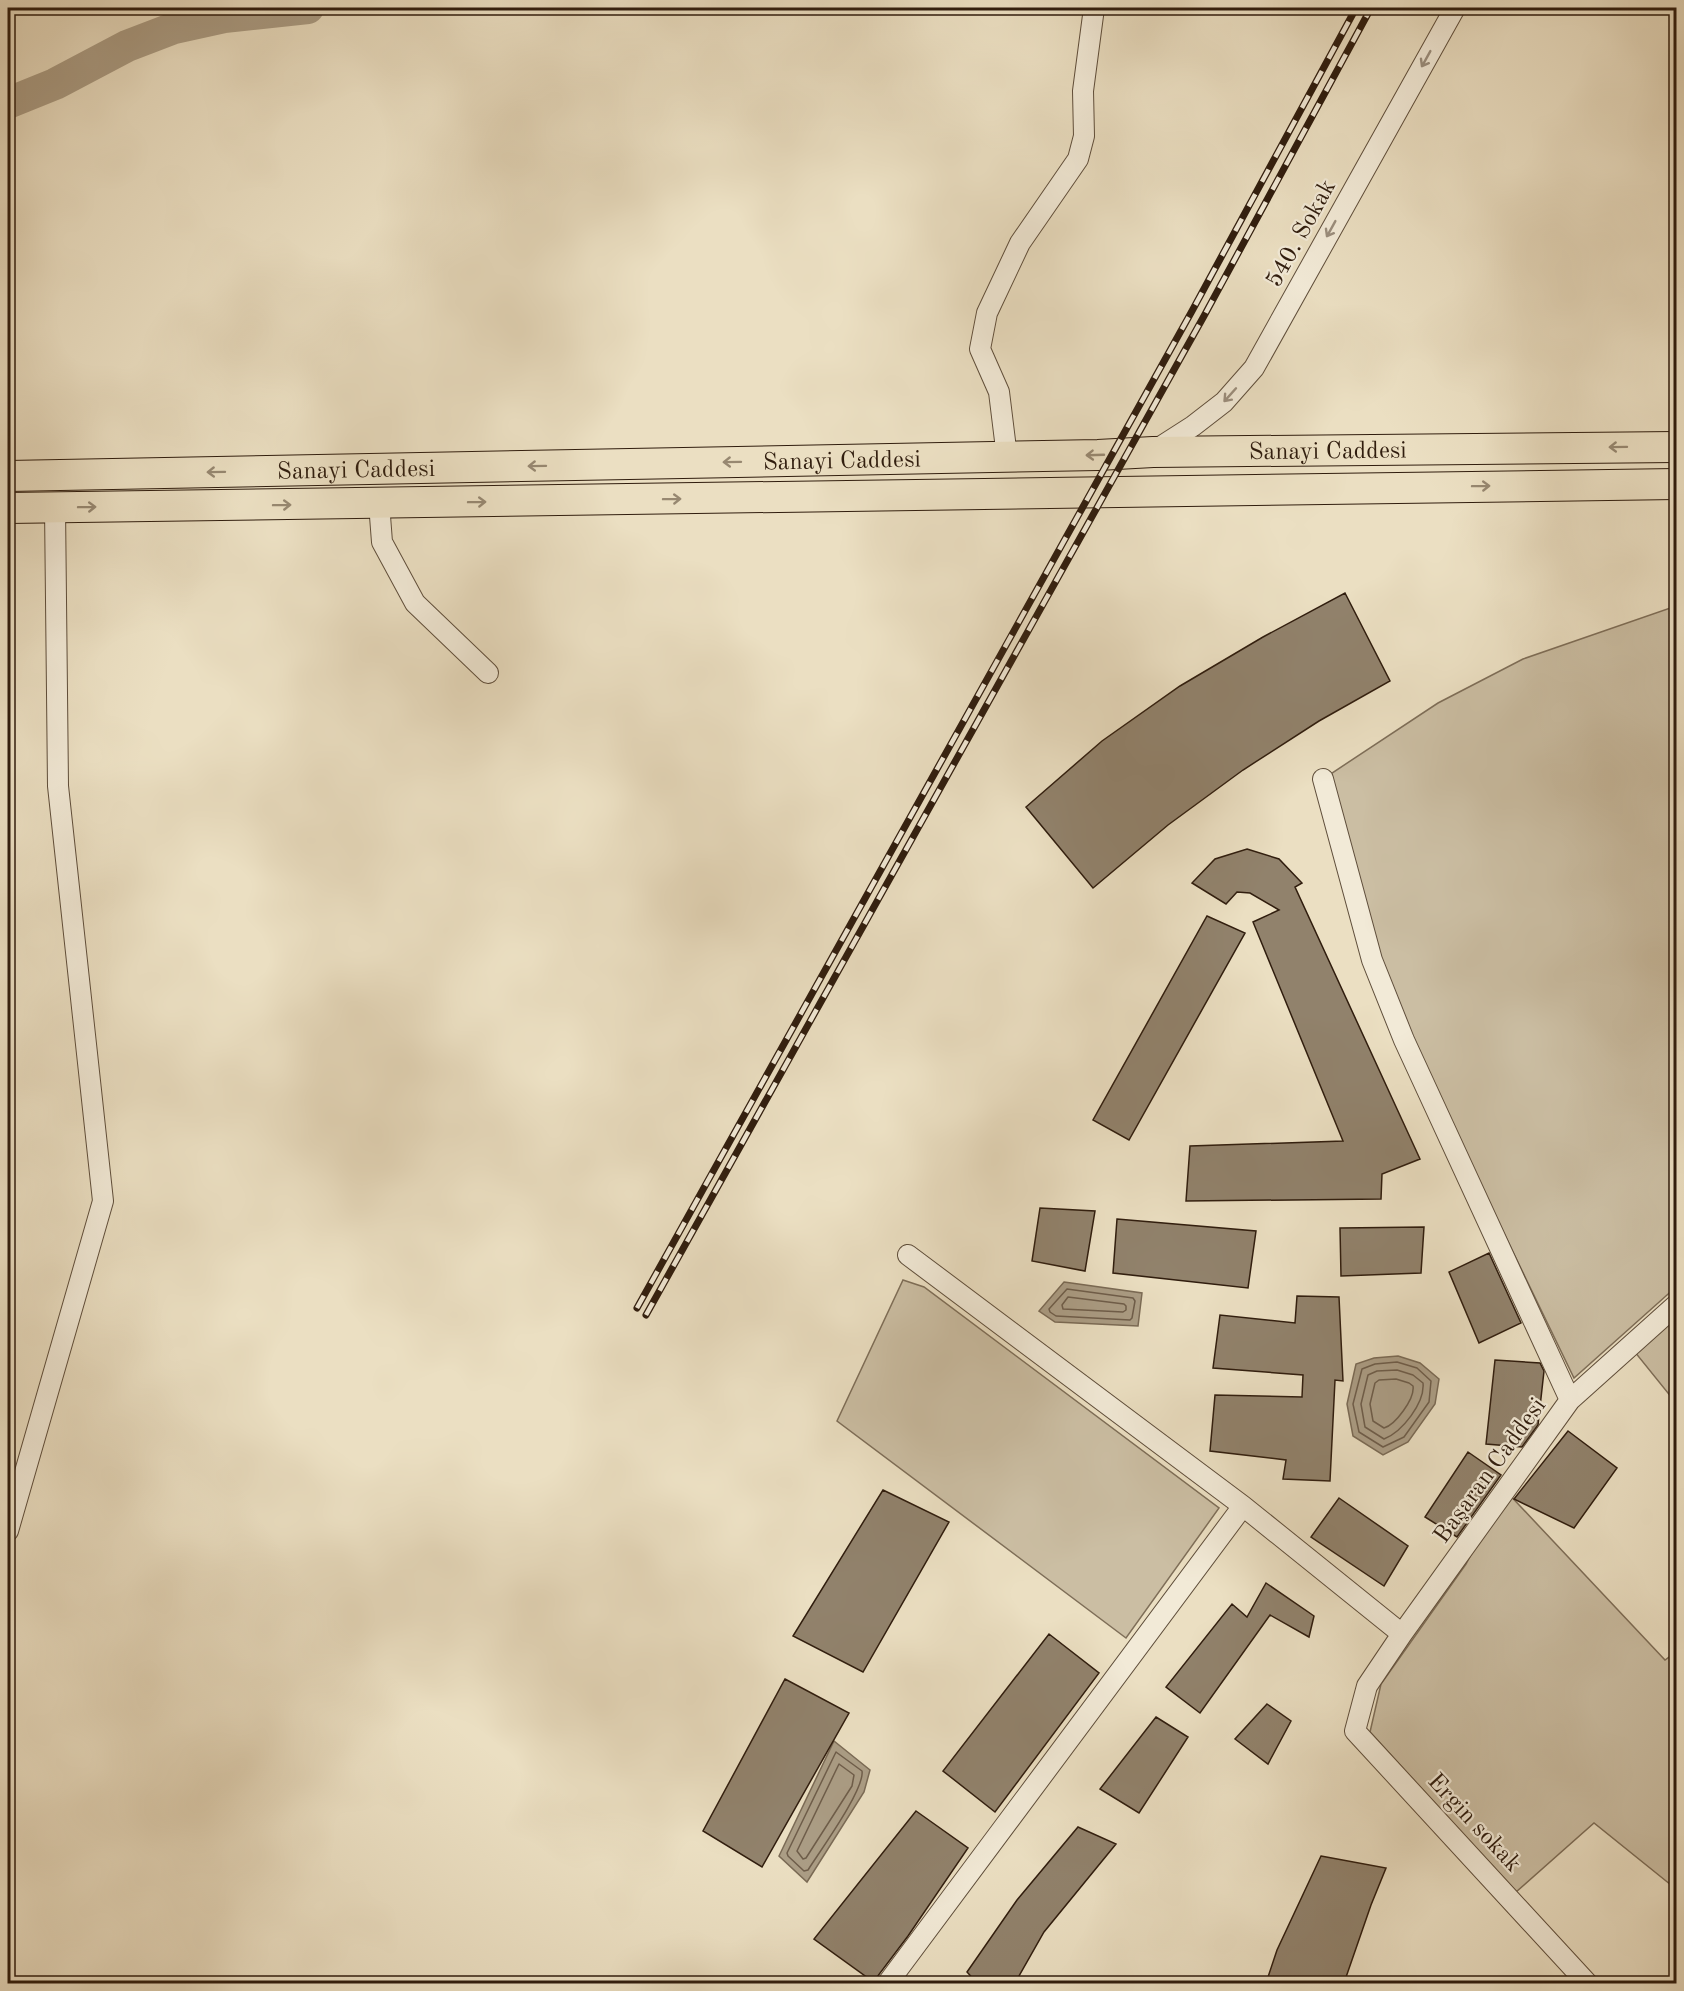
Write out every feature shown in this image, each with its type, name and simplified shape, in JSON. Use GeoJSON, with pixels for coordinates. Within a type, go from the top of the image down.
{"type":"FeatureCollection","features":[{"type":"Feature","properties":{"kind":"highway","name":"Sanayi Caddesi"},"geometry":{"type":"LineString","coordinates":[[8,476],[1006,457],[1153,452],[1677,447]]}},
{"type":"Feature","properties":{"kind":"highway","name":"Sanayi Caddesi"},"geometry":{"type":"LineString","coordinates":[[8,508],[1677,484]]}},
{"type":"Feature","properties":{"kind":"street"},"geometry":{"type":"LineString","coordinates":[[1006,457],[999,392],[980,349],[987,314],[1020,243],[1078,159],[1084,136],[1083,91],[1094,8]]}},
{"type":"Feature","properties":{"kind":"street","name":"540. Sokak"},"geometry":{"type":"LineString","coordinates":[[1153,452],[1224,402],[1254,368],[1455,8]]}},
{"type":"Feature","properties":{"kind":"street"},"geometry":{"type":"LineString","coordinates":[[379,504],[381,542],[415,603],[488,673]]}},
{"type":"Feature","properties":{"kind":"street"},"geometry":{"type":"LineString","coordinates":[[8,1531],[103,1201],[58,786],[55,507]]}},
{"type":"Feature","properties":{"kind":"street"},"geometry":{"type":"LineString","coordinates":[[1323,779],[1372,960],[1396,1020],[1570,1400]]}},
{"type":"Feature","properties":{"kind":"street"},"geometry":{"type":"LineString","coordinates":[[908,1255],[1243,1506],[1402,1634]]}},
{"type":"Feature","properties":{"kind":"street","name":"Başaran Caddesi"},"geometry":{"type":"LineString","coordinates":[[1367,1686],[1570,1400],[1677,1305]]}},
{"type":"Feature","properties":{"kind":"street"},"geometry":{"type":"LineString","coordinates":[[887,1983],[1243,1506]]}},
{"type":"Feature","properties":{"kind":"street","name":"Ergin sokak"},"geometry":{"type":"LineString","coordinates":[[1367,1686],[1355,1731],[1588,1983]]}},
{"type":"Feature","properties":{"kind":"shaded area"},"geometry":{"type":"Polygon","coordinates":[[[1676,606],[1676,1287],[1574,1378],[1377,971],[1323,779],[1438,703],[1523,659],[1676,606]]]}},
{"type":"Feature","properties":{"kind":"shaded area"},"geometry":{"type":"Polygon","coordinates":[[[903,1280],[924,1287],[1219,1508],[1126,1638],[837,1421],[903,1280]]]}},
{"type":"Feature","properties":{"kind":"shaded area"},"geometry":{"type":"Polygon","coordinates":[[[1676,1313],[1676,1403],[1630,1346],[1676,1313]]]}},
{"type":"Feature","properties":{"kind":"shaded area"},"geometry":{"type":"Polygon","coordinates":[[[1505,1490],[1665,1660],[1676,1652],[1676,1889],[1594,1823],[1516,1892],[1370,1732],[1381,1684],[1466,1564],[1505,1490]]]}},
{"type":"Feature","properties":{"kind":"water"},"geometry":{"type":"Polygon","coordinates":[[[1064,1282],[1142,1293],[1138,1326],[1055,1322],[1039,1311],[1064,1282]]]}},
{"type":"Feature","properties":{"kind":"water"},"geometry":{"type":"Polygon","coordinates":[[[1398,1356],[1420,1363],[1439,1379],[1435,1404],[1408,1442],[1383,1455],[1353,1436],[1347,1404],[1356,1364],[1374,1358],[1398,1356]]]}},
{"type":"Feature","properties":{"kind":"water"},"geometry":{"type":"Polygon","coordinates":[[[834,1741],[870,1770],[864,1792],[807,1882],[779,1856],[834,1741]]]}},
{"type":"Feature","properties":{"kind":"building"},"geometry":{"type":"Polygon","coordinates":[[[1345,593],[1390,681],[1319,721],[1243,770],[1168,825],[1093,888],[1026,807],[1102,741],[1180,686],[1263,637],[1345,593]]]}},
{"type":"Feature","properties":{"kind":"building"},"geometry":{"type":"Polygon","coordinates":[[[1247,849],[1279,859],[1302,883],[1295,887],[1420,1159],[1382,1174],[1381,1199],[1186,1201],[1190,1146],[1343,1141],[1253,922],[1279,910],[1250,893],[1237,892],[1226,904],[1192,883],[1215,859],[1247,849]]]}},
{"type":"Feature","properties":{"kind":"building"},"geometry":{"type":"Polygon","coordinates":[[[1207,916],[1245,933],[1129,1140],[1093,1120],[1207,916]]]}},
{"type":"Feature","properties":{"kind":"building"},"geometry":{"type":"Polygon","coordinates":[[[1040,1208],[1095,1211],[1085,1271],[1032,1261],[1040,1208]]]}},
{"type":"Feature","properties":{"kind":"building"},"geometry":{"type":"Polygon","coordinates":[[[1117,1219],[1256,1231],[1248,1288],[1113,1273],[1117,1219]]]}},
{"type":"Feature","properties":{"kind":"building"},"geometry":{"type":"Polygon","coordinates":[[[1424,1227],[1421,1273],[1341,1276],[1340,1228],[1424,1227]]]}},
{"type":"Feature","properties":{"kind":"building"},"geometry":{"type":"Polygon","coordinates":[[[1489,1253],[1521,1323],[1479,1343],[1449,1272],[1489,1253]]]}},
{"type":"Feature","properties":{"kind":"building"},"geometry":{"type":"Polygon","coordinates":[[[1297,1296],[1339,1297],[1343,1381],[1335,1380],[1330,1481],[1283,1479],[1286,1460],[1210,1451],[1215,1395],[1302,1397],[1303,1375],[1213,1368],[1220,1315],[1295,1323],[1297,1296]]]}},
{"type":"Feature","properties":{"kind":"building"},"geometry":{"type":"Polygon","coordinates":[[[1495,1360],[1540,1363],[1544,1371],[1538,1425],[1522,1447],[1486,1444],[1495,1360]]]}},
{"type":"Feature","properties":{"kind":"building"},"geometry":{"type":"Polygon","coordinates":[[[1568,1431],[1617,1468],[1574,1528],[1514,1499],[1568,1431]]]}},
{"type":"Feature","properties":{"kind":"building"},"geometry":{"type":"Polygon","coordinates":[[[1468,1452],[1501,1475],[1457,1537],[1425,1517],[1468,1452]]]}},
{"type":"Feature","properties":{"kind":"building"},"geometry":{"type":"Polygon","coordinates":[[[883,1490],[949,1522],[863,1672],[793,1636],[883,1490]]]}},
{"type":"Feature","properties":{"kind":"building"},"geometry":{"type":"Polygon","coordinates":[[[1339,1498],[1408,1546],[1384,1586],[1311,1537],[1339,1498]]]}},
{"type":"Feature","properties":{"kind":"building"},"geometry":{"type":"Polygon","coordinates":[[[1266,1583],[1314,1616],[1309,1637],[1270,1615],[1200,1713],[1166,1687],[1232,1604],[1247,1617],[1266,1583]]]}},
{"type":"Feature","properties":{"kind":"building"},"geometry":{"type":"Polygon","coordinates":[[[1049,1634],[1099,1673],[995,1812],[943,1771],[1049,1634]]]}},
{"type":"Feature","properties":{"kind":"building"},"geometry":{"type":"Polygon","coordinates":[[[785,1679],[849,1713],[762,1867],[703,1831],[785,1679]]]}},
{"type":"Feature","properties":{"kind":"building"},"geometry":{"type":"Polygon","coordinates":[[[1267,1704],[1291,1721],[1268,1764],[1235,1739],[1267,1704]]]}},
{"type":"Feature","properties":{"kind":"building"},"geometry":{"type":"Polygon","coordinates":[[[1156,1717],[1188,1737],[1139,1813],[1100,1789],[1156,1717]]]}},
{"type":"Feature","properties":{"kind":"building"},"geometry":{"type":"Polygon","coordinates":[[[916,1811],[968,1848],[875,1983],[814,1939],[916,1811]]]}},
{"type":"Feature","properties":{"kind":"building"},"geometry":{"type":"Polygon","coordinates":[[[1078,1827],[1116,1844],[1044,1932],[1015,1983],[977,1983],[967,1972],[1017,1900],[1078,1827]]]}},
{"type":"Feature","properties":{"kind":"building"},"geometry":{"type":"Polygon","coordinates":[[[1321,1856],[1386,1868],[1344,1983],[1266,1983],[1277,1950],[1321,1856]]]}},
{"type":"Feature","properties":{"kind":"waterway"},"geometry":{"type":"LineString","coordinates":[[8,103],[55,84],[127,46],[174,28],[224,17],[308,8]]}},
{"type":"Feature","properties":{"kind":"railway"},"geometry":{"type":"LineString","coordinates":[[637,1308],[1192,311],[1356,8]]}},
{"type":"Feature","properties":{"kind":"railway"},"geometry":{"type":"LineString","coordinates":[[646,1315],[1204,316],[1371,8]]}}]}
